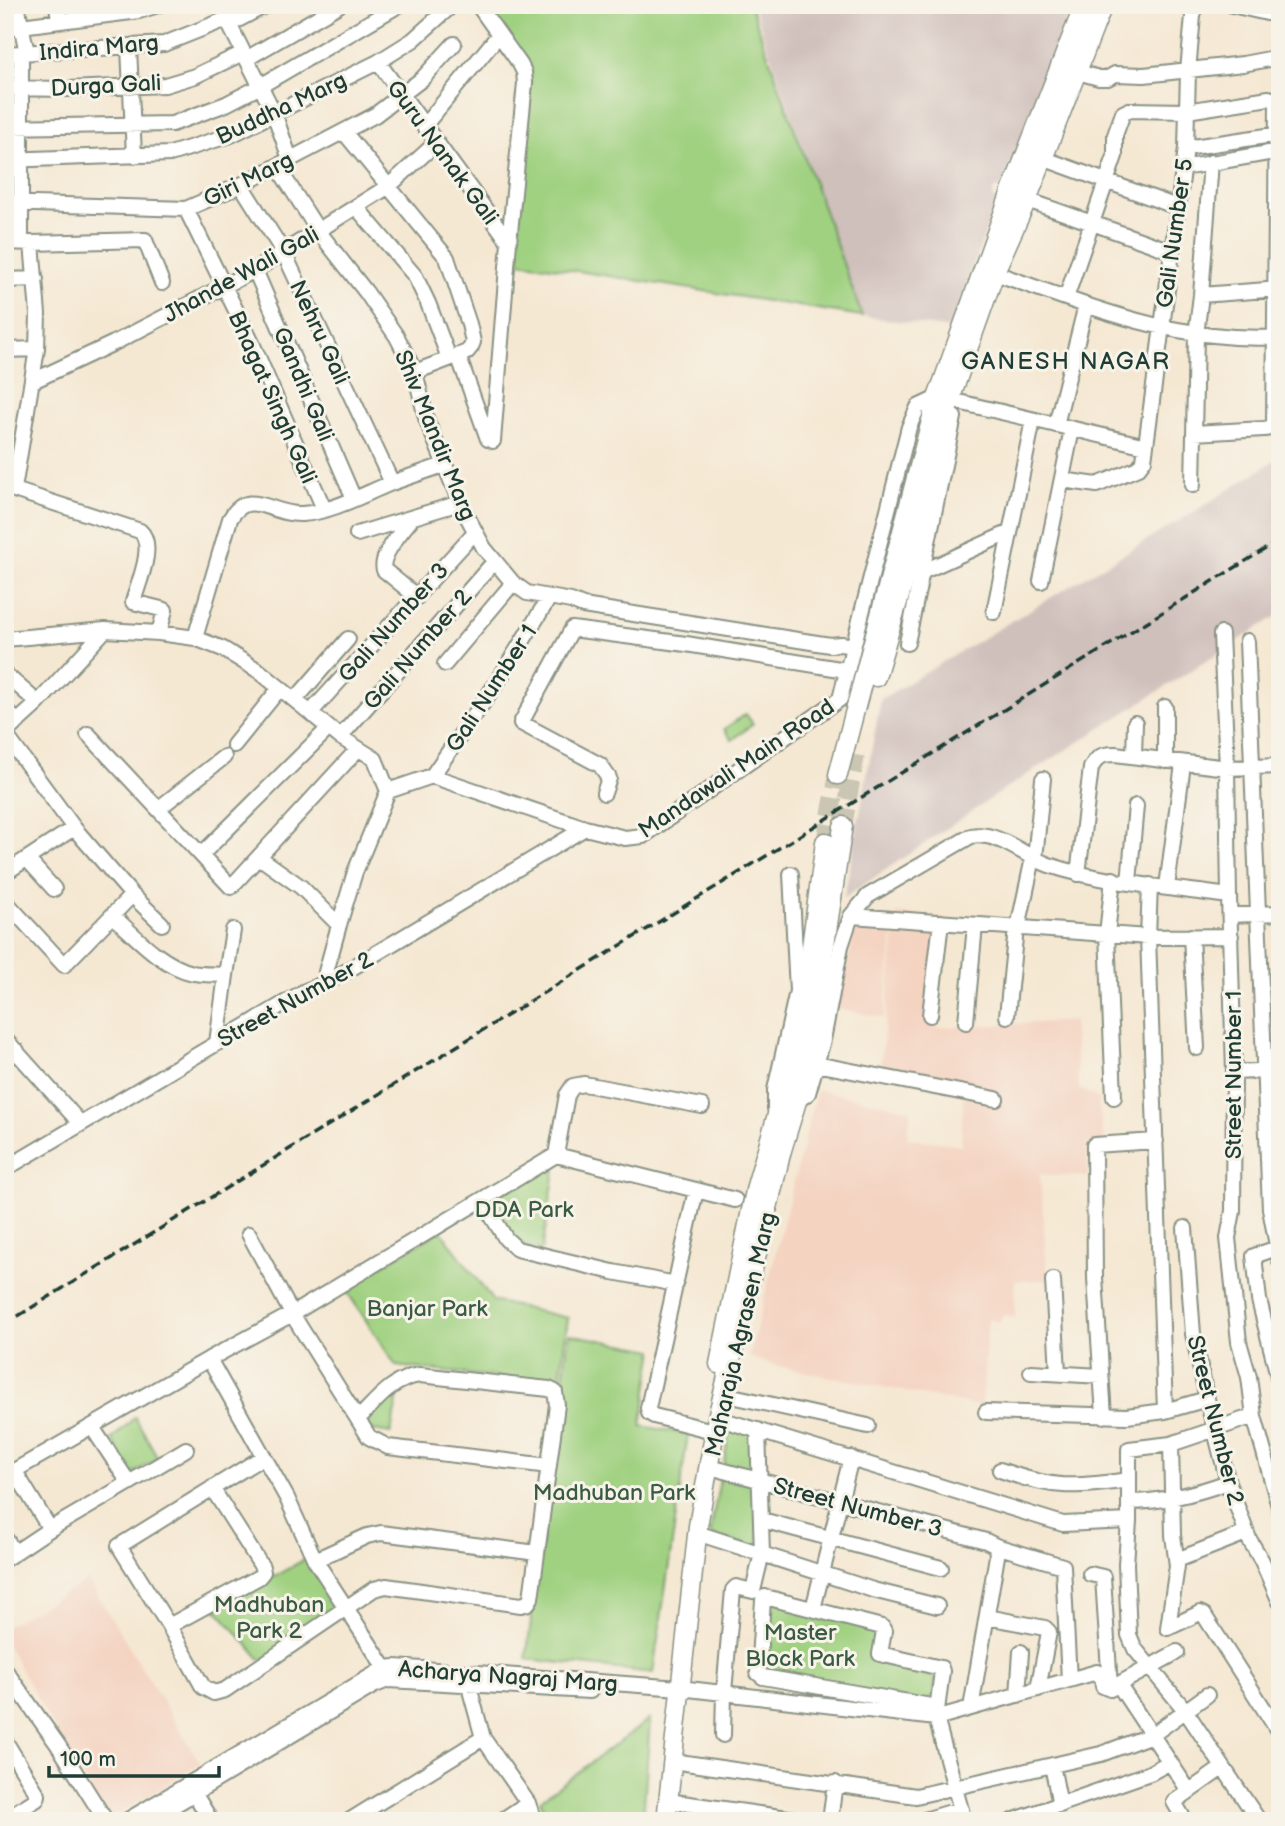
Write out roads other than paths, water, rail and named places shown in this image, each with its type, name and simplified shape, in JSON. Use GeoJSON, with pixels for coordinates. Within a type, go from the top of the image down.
{"type":"FeatureCollection","features":[{"type":"Feature","properties":{"kind":"main road"},"geometry":{"type":"LineString","coordinates":[[838,775],[948,400],[1035,155],[1084,5]]}},
{"type":"Feature","properties":{"kind":"main road"},"geometry":{"type":"LineString","coordinates":[[856,755],[915,544],[948,400],[995,273],[1027,200],[1035,155],[1079,72],[1103,5]]}},
{"type":"Feature","properties":{"kind":"main road","name":"Maharaja Agrasen Marg"},"geometry":{"type":"LineString","coordinates":[[654,1821],[711,1423],[756,1186],[797,1101],[816,1004],[843,826]]}},
{"type":"Feature","properties":{"kind":"main road","name":"Maharaja Agrasen Marg"},"geometry":{"type":"LineString","coordinates":[[711,1423],[723,1394],[776,1147],[775,1121],[803,1008],[825,842]]}},
{"type":"Feature","properties":{"kind":"main road","name":"Maharaja Agrasen Marg"},"geometry":{"type":"LineString","coordinates":[[666,1821],[686,1521],[703,1478]]}},
{"type":"Feature","properties":{"kind":"street"},"geometry":{"type":"LineString","coordinates":[[17,5],[23,26],[24,53],[21,88],[21,203],[26,243],[36,279],[38,314],[33,381],[10,488],[140,531],[148,545],[133,603],[165,610],[159,633]]}},
{"type":"Feature","properties":{"kind":"street"},"geometry":{"type":"LineString","coordinates":[[57,5],[59,20]]}},
{"type":"Feature","properties":{"kind":"street"},"geometry":{"type":"LineString","coordinates":[[5,28],[158,5]]}},
{"type":"Feature","properties":{"kind":"street","name":"Indira Marg"},"geometry":{"type":"LineString","coordinates":[[5,54],[164,44],[227,19],[229,23],[266,5]]}},
{"type":"Feature","properties":{"kind":"street","name":"Durga Gali"},"geometry":{"type":"LineString","coordinates":[[5,88],[165,85],[244,56],[339,5]]}},
{"type":"Feature","properties":{"kind":"street"},"geometry":{"type":"LineString","coordinates":[[5,127],[172,124],[226,104],[260,87],[399,5]]}},
{"type":"Feature","properties":{"kind":"street","name":"Buddha Marg"},"geometry":{"type":"LineString","coordinates":[[5,160],[170,154],[231,135],[378,62],[412,40],[452,5]]}},
{"type":"Feature","properties":{"kind":"street"},"geometry":{"type":"LineString","coordinates":[[358,208],[415,276],[490,440],[525,83],[520,64],[478,5]]}},
{"type":"Feature","properties":{"kind":"street","name":"Gali Number 5"},"geometry":{"type":"LineString","coordinates":[[1145,453],[1184,168],[1194,5]]}},
{"type":"Feature","properties":{"kind":"street"},"geometry":{"type":"LineString","coordinates":[[1232,5],[1280,16]]}},
{"type":"Feature","properties":{"kind":"street","name":"Shiv Mandir Marg"},"geometry":{"type":"LineString","coordinates":[[229,23],[274,113],[283,163],[319,232],[397,337],[415,372],[426,418],[460,503],[494,562],[513,583],[527,593],[550,598],[571,601],[584,597],[691,618],[832,638],[847,645]]}},
{"type":"Feature","properties":{"kind":"street"},"geometry":{"type":"LineString","coordinates":[[424,126],[498,36]]}},
{"type":"Feature","properties":{"kind":"street","name":"Giri Marg"},"geometry":{"type":"LineString","coordinates":[[5,203],[186,209],[242,185],[375,115],[422,79],[454,44]]}},
{"type":"Feature","properties":{"kind":"street"},"geometry":{"type":"LineString","coordinates":[[129,47],[134,156]]}},
{"type":"Feature","properties":{"kind":"street"},"geometry":{"type":"LineString","coordinates":[[1079,72],[1108,78],[1115,74],[1144,75],[1188,71],[1280,57]]}},
{"type":"Feature","properties":{"kind":"street","name":"Guru Nanak Gali"},"geometry":{"type":"LineString","coordinates":[[378,62],[435,144],[509,242]]}},
{"type":"Feature","properties":{"kind":"street"},"geometry":{"type":"LineString","coordinates":[[1066,298],[1116,152],[1115,135],[1123,113],[1129,110],[1187,111],[1274,98],[1279,105],[1278,337],[1274,424],[1264,429],[1194,433]]}},
{"type":"Feature","properties":{"kind":"street"},"geometry":{"type":"LineString","coordinates":[[344,132],[435,240],[455,276],[471,347],[467,352],[415,372]]}},
{"type":"Feature","properties":{"kind":"street"},"geometry":{"type":"LineString","coordinates":[[1186,148],[1278,134]]}},
{"type":"Feature","properties":{"kind":"street","name":"Jhande Wali Gali"},"geometry":{"type":"LineString","coordinates":[[33,381],[223,288],[284,253],[389,186],[435,144]]}},
{"type":"Feature","properties":{"kind":"street"},"geometry":{"type":"LineString","coordinates":[[1184,168],[1278,152]]}},
{"type":"Feature","properties":{"kind":"street"},"geometry":{"type":"LineString","coordinates":[[1035,155],[1177,207]]}},
{"type":"Feature","properties":{"kind":"street"},"geometry":{"type":"LineString","coordinates":[[1193,485],[1196,335],[1211,162]]}},
{"type":"Feature","properties":{"kind":"street","name":"Nehru Gali"},"geometry":{"type":"LineString","coordinates":[[242,185],[284,253],[391,483]]}},
{"type":"Feature","properties":{"kind":"street"},"geometry":{"type":"LineString","coordinates":[[1027,200],[1171,251]]}},
{"type":"Feature","properties":{"kind":"street","name":"Bhagat Singh Gali"},"geometry":{"type":"LineString","coordinates":[[186,209],[257,355],[324,509]]}},
{"type":"Feature","properties":{"kind":"street"},"geometry":{"type":"LineString","coordinates":[[5,243],[145,240],[162,283]]}},
{"type":"Feature","properties":{"kind":"street","name":"Gandhi Gali"},"geometry":{"type":"LineString","coordinates":[[254,270],[354,499]]}},
{"type":"Feature","properties":{"kind":"street"},"geometry":{"type":"LineString","coordinates":[[995,273],[1161,328],[1196,335],[1278,337]]}},
{"type":"Feature","properties":{"kind":"street"},"geometry":{"type":"LineString","coordinates":[[5,280],[36,279]]}},
{"type":"Feature","properties":{"kind":"street"},"geometry":{"type":"LineString","coordinates":[[1201,295],[1278,289]]}},
{"type":"Feature","properties":{"kind":"street"},"geometry":{"type":"LineString","coordinates":[[1056,425],[1086,305]]}},
{"type":"Feature","properties":{"kind":"street"},"geometry":{"type":"LineString","coordinates":[[5,350],[37,349]]}},
{"type":"Feature","properties":{"kind":"street"},"geometry":{"type":"LineString","coordinates":[[907,643],[922,572],[948,400],[1072,429],[1145,453],[1138,468],[1097,485],[1062,480]]}},
{"type":"Feature","properties":{"kind":"street","name":"Mandawali Main Road"},"geometry":{"type":"LineString","coordinates":[[432,776],[585,828],[625,838],[643,836],[840,699],[846,670],[847,645],[909,427],[918,407],[948,400]]}},
{"type":"Feature","properties":{"kind":"street"},"geometry":{"type":"LineString","coordinates":[[994,612],[1033,420]]}},
{"type":"Feature","properties":{"kind":"street"},"geometry":{"type":"LineString","coordinates":[[1041,581],[1072,429]]}},
{"type":"Feature","properties":{"kind":"street"},"geometry":{"type":"LineString","coordinates":[[195,638],[230,519],[244,503],[255,503],[282,513],[303,514],[354,499],[446,464]]}},
{"type":"Feature","properties":{"kind":"street"},"geometry":{"type":"LineString","coordinates":[[357,534],[460,503]]}},
{"type":"Feature","properties":{"kind":"street"},"geometry":{"type":"LineString","coordinates":[[413,517],[384,556],[382,565],[384,570],[417,597]]}},
{"type":"Feature","properties":{"kind":"street","name":"Gali Number 3"},"geometry":{"type":"LineString","coordinates":[[311,712],[475,532]]}},
{"type":"Feature","properties":{"kind":"street"},"geometry":{"type":"LineString","coordinates":[[922,572],[1010,532]]}},
{"type":"Feature","properties":{"kind":"street","name":"Gali Number 2"},"geometry":{"type":"LineString","coordinates":[[201,855],[334,732],[494,562]]}},
{"type":"Feature","properties":{"kind":"street"},"geometry":{"type":"LineString","coordinates":[[445,664],[513,583]]}},
{"type":"Feature","properties":{"kind":"street","name":"Gali Number 1"},"geometry":{"type":"LineString","coordinates":[[432,776],[550,598]]}},
{"type":"Feature","properties":{"kind":"street"},"geometry":{"type":"LineString","coordinates":[[686,645],[691,618]]}},
{"type":"Feature","properties":{"kind":"street"},"geometry":{"type":"LineString","coordinates":[[604,793],[609,779],[600,765],[521,723],[572,629],[846,670]]}},
{"type":"Feature","properties":{"kind":"street"},"geometry":{"type":"LineString","coordinates":[[105,630],[38,703],[5,733],[74,828],[132,895],[162,923]]}},
{"type":"Feature","properties":{"kind":"street"},"geometry":{"type":"LineString","coordinates":[[5,639],[105,630],[195,638],[223,649],[259,671],[334,732],[375,759],[388,791],[355,872],[326,972],[330,981]]}},
{"type":"Feature","properties":{"kind":"street","name":"Street Number 1"},"geometry":{"type":"LineString","coordinates":[[1220,634],[1227,768],[1234,1072],[1233,1211],[1228,1238],[1239,1342],[1249,1377],[1254,1416],[1280,1510]]}},
{"type":"Feature","properties":{"kind":"street"},"geometry":{"type":"LineString","coordinates":[[295,700],[348,639]]}},
{"type":"Feature","properties":{"kind":"street"},"geometry":{"type":"LineString","coordinates":[[1247,641],[1270,1209],[1278,1255],[1254,1256],[1259,1300],[1280,1384]]}},
{"type":"Feature","properties":{"kind":"street"},"geometry":{"type":"LineString","coordinates":[[5,674],[38,703]]}},
{"type":"Feature","properties":{"kind":"street"},"geometry":{"type":"LineString","coordinates":[[234,745],[280,688]]}},
{"type":"Feature","properties":{"kind":"street"},"geometry":{"type":"LineString","coordinates":[[1165,707],[1165,761]]}},
{"type":"Feature","properties":{"kind":"street"},"geometry":{"type":"LineString","coordinates":[[5,710],[18,722]]}},
{"type":"Feature","properties":{"kind":"street"},"geometry":{"type":"LineString","coordinates":[[1134,756],[1135,723]]}},
{"type":"Feature","properties":{"kind":"street"},"geometry":{"type":"LineString","coordinates":[[88,734],[231,887],[358,749]]}},
{"type":"Feature","properties":{"kind":"street"},"geometry":{"type":"LineString","coordinates":[[1079,874],[1091,768],[1096,759],[1104,754],[1227,768],[1280,766]]}},
{"type":"Feature","properties":{"kind":"street"},"geometry":{"type":"LineString","coordinates":[[158,809],[224,757]]}},
{"type":"Feature","properties":{"kind":"street"},"geometry":{"type":"LineString","coordinates":[[1167,887],[1184,764]]}},
{"type":"Feature","properties":{"kind":"street"},"geometry":{"type":"LineString","coordinates":[[388,791],[432,776]]}},
{"type":"Feature","properties":{"kind":"street"},"geometry":{"type":"LineString","coordinates":[[1007,1016],[1017,928],[1034,858],[1043,779]]}},
{"type":"Feature","properties":{"kind":"street"},"geometry":{"type":"LineString","coordinates":[[1129,882],[1136,806]]}},
{"type":"Feature","properties":{"kind":"street"},"geometry":{"type":"LineString","coordinates":[[5,873],[74,828]]}},
{"type":"Feature","properties":{"kind":"street","name":"Street Number 2"},"geometry":{"type":"LineString","coordinates":[[5,1169],[304,991],[330,981],[585,828]]}},
{"type":"Feature","properties":{"kind":"street"},"geometry":{"type":"LineString","coordinates":[[797,1101],[808,1093],[841,946],[851,916],[868,897],[971,836],[983,834],[995,838],[1034,858],[1079,874],[1228,896]]}},
{"type":"Feature","properties":{"kind":"street"},"geometry":{"type":"LineString","coordinates":[[259,857],[302,887],[339,925]]}},
{"type":"Feature","properties":{"kind":"street"},"geometry":{"type":"LineString","coordinates":[[27,859],[54,889]]}},
{"type":"Feature","properties":{"kind":"street"},"geometry":{"type":"LineString","coordinates":[[775,1121],[775,1090],[797,991],[791,874]]}},
{"type":"Feature","properties":{"kind":"street"},"geometry":{"type":"LineString","coordinates":[[1113,880],[1107,934],[1114,1097]]}},
{"type":"Feature","properties":{"kind":"street"},"geometry":{"type":"LineString","coordinates":[[1150,885],[1148,937],[1165,1412]]}},
{"type":"Feature","properties":{"kind":"street"},"geometry":{"type":"LineString","coordinates":[[5,901],[64,965],[132,895]]}},
{"type":"Feature","properties":{"kind":"street"},"geometry":{"type":"LineString","coordinates":[[1230,915],[1280,913]]}},
{"type":"Feature","properties":{"kind":"street"},"geometry":{"type":"LineString","coordinates":[[113,916],[158,956],[175,967],[195,973],[226,975]]}},
{"type":"Feature","properties":{"kind":"street"},"geometry":{"type":"LineString","coordinates":[[851,916],[1148,937],[1231,936]]}},
{"type":"Feature","properties":{"kind":"street"},"geometry":{"type":"LineString","coordinates":[[930,1015],[941,922]]}},
{"type":"Feature","properties":{"kind":"street"},"geometry":{"type":"LineString","coordinates":[[966,1022],[975,925]]}},
{"type":"Feature","properties":{"kind":"street"},"geometry":{"type":"LineString","coordinates":[[217,1043],[233,930]]}},
{"type":"Feature","properties":{"kind":"street"},"geometry":{"type":"LineString","coordinates":[[1191,936],[1197,1048]]}},
{"type":"Feature","properties":{"kind":"street"},"geometry":{"type":"LineString","coordinates":[[5,1039],[11,1055],[81,1124]]}},
{"type":"Feature","properties":{"kind":"street"},"geometry":{"type":"LineString","coordinates":[[816,1064],[996,1099]]}},
{"type":"Feature","properties":{"kind":"street"},"geometry":{"type":"LineString","coordinates":[[1234,1072],[1280,1070]]}},
{"type":"Feature","properties":{"kind":"street"},"geometry":{"type":"LineString","coordinates":[[556,1155],[567,1095],[573,1086],[584,1084],[702,1105]]}},
{"type":"Feature","properties":{"kind":"street"},"geometry":{"type":"LineString","coordinates":[[1104,1416],[1095,1278],[1094,1145],[1156,1141]]}},
{"type":"Feature","properties":{"kind":"street"},"geometry":{"type":"LineString","coordinates":[[50,1529],[10,1473],[292,1314],[556,1155],[735,1200]]}},
{"type":"Feature","properties":{"kind":"street"},"geometry":{"type":"LineString","coordinates":[[696,1190],[649,1413],[654,1416],[758,1430],[1063,1524],[1129,1521]]}},
{"type":"Feature","properties":{"kind":"street"},"geometry":{"type":"LineString","coordinates":[[482,1200],[506,1239],[517,1249],[676,1284]]}},
{"type":"Feature","properties":{"kind":"street","name":"Street Number 2"},"geometry":{"type":"LineString","coordinates":[[1185,1228],[1192,1334],[1228,1482],[1246,1533],[1280,1602]]}},
{"type":"Feature","properties":{"kind":"street"},"geometry":{"type":"LineString","coordinates":[[249,1234],[292,1314],[369,1437],[388,1447],[549,1466]]}},
{"type":"Feature","properties":{"kind":"street"},"geometry":{"type":"LineString","coordinates":[[1053,1280],[1058,1373]]}},
{"type":"Feature","properties":{"kind":"street"},"geometry":{"type":"LineString","coordinates":[[209,1359],[287,1498],[315,1560],[386,1674]]}},
{"type":"Feature","properties":{"kind":"street"},"geometry":{"type":"LineString","coordinates":[[1031,1372],[1101,1376]]}},
{"type":"Feature","properties":{"kind":"street"},"geometry":{"type":"LineString","coordinates":[[263,1457],[119,1546],[169,1626],[203,1688],[214,1693],[225,1690],[374,1590],[386,1586],[521,1605],[528,1603],[531,1598],[558,1397],[555,1392],[549,1389],[420,1375],[407,1376],[394,1384],[358,1419]]}},
{"type":"Feature","properties":{"kind":"street"},"geometry":{"type":"LineString","coordinates":[[723,1394],[868,1426]]}},
{"type":"Feature","properties":{"kind":"street"},"geometry":{"type":"LineString","coordinates":[[986,1412],[1104,1416],[1165,1412],[1207,1399]]}},
{"type":"Feature","properties":{"kind":"street"},"geometry":{"type":"LineString","coordinates":[[1254,1416],[1171,1444],[1129,1449],[1126,1564],[1129,1635],[1135,1649],[1185,1710],[1259,1821]]}},
{"type":"Feature","properties":{"kind":"street"},"geometry":{"type":"LineString","coordinates":[[92,1427],[129,1483]]}},
{"type":"Feature","properties":{"kind":"street"},"geometry":{"type":"LineString","coordinates":[[723,1735],[733,1590],[736,1587],[753,1591],[762,1553],[758,1430]]}},
{"type":"Feature","properties":{"kind":"street"},"geometry":{"type":"LineString","coordinates":[[1171,1444],[1173,1535],[1177,1560],[1168,1628],[1200,1613],[1204,1615],[1280,1734]]}},
{"type":"Feature","properties":{"kind":"street"},"geometry":{"type":"LineString","coordinates":[[5,1538],[10,1556],[50,1529],[186,1449]]}},
{"type":"Feature","properties":{"kind":"street"},"geometry":{"type":"LineString","coordinates":[[813,1609],[851,1458]]}},
{"type":"Feature","properties":{"kind":"street"},"geometry":{"type":"LineString","coordinates":[[999,1469],[1034,1482],[1060,1486],[1083,1487],[1129,1480]]}},
{"type":"Feature","properties":{"kind":"street","name":"Street Number 3"},"geometry":{"type":"LineString","coordinates":[[703,1478],[734,1473],[986,1541],[997,1551],[1063,1566],[1069,1680]]}},
{"type":"Feature","properties":{"kind":"street"},"geometry":{"type":"LineString","coordinates":[[1129,1502],[1172,1499],[1228,1482]]}},
{"type":"Feature","properties":{"kind":"street"},"geometry":{"type":"LineString","coordinates":[[169,1626],[259,1577],[263,1572],[212,1488]]}},
{"type":"Feature","properties":{"kind":"street"},"geometry":{"type":"LineString","coordinates":[[762,1520],[941,1568]]}},
{"type":"Feature","properties":{"kind":"street"},"geometry":{"type":"LineString","coordinates":[[315,1560],[367,1536],[381,1533],[537,1553]]}},
{"type":"Feature","properties":{"kind":"street"},"geometry":{"type":"LineString","coordinates":[[697,1533],[873,1590],[937,1606]]}},
{"type":"Feature","properties":{"kind":"street"},"geometry":{"type":"LineString","coordinates":[[1177,1560],[1246,1533]]}},
{"type":"Feature","properties":{"kind":"street"},"geometry":{"type":"LineString","coordinates":[[971,1708],[997,1551]]}},
{"type":"Feature","properties":{"kind":"street"},"geometry":{"type":"LineString","coordinates":[[1090,1574],[1103,1577],[1114,1686],[1152,1735],[1189,1791]]}},
{"type":"Feature","properties":{"kind":"street"},"geometry":{"type":"LineString","coordinates":[[921,1821],[962,1815],[937,1713],[942,1668],[881,1655],[879,1652],[884,1631],[882,1627],[765,1597],[763,1600],[760,1675],[937,1713]]}},
{"type":"Feature","properties":{"kind":"street"},"geometry":{"type":"LineString","coordinates":[[987,1617],[1045,1628],[1049,1632],[1038,1689]]}},
{"type":"Feature","properties":{"kind":"street"},"geometry":{"type":"LineString","coordinates":[[1018,1695],[1021,1652]]}},
{"type":"Feature","properties":{"kind":"street"},"geometry":{"type":"LineString","coordinates":[[673,1692],[724,1692],[937,1713],[971,1708],[1097,1672],[1101,1674],[1104,1686],[1114,1686],[1177,1652]]}},
{"type":"Feature","properties":{"kind":"street","name":"Acharya Nagraj Marg"},"geometry":{"type":"LineString","coordinates":[[126,1821],[191,1788],[373,1686],[395,1667],[673,1692]]}},
{"type":"Feature","properties":{"kind":"street"},"geometry":{"type":"LineString","coordinates":[[5,1670],[58,1745],[106,1821]]}},
{"type":"Feature","properties":{"kind":"street","name":"Acharya Nagraj Marg"},"geometry":{"type":"LineString","coordinates":[[386,1674],[468,1683],[673,1692]]}},
{"type":"Feature","properties":{"kind":"street"},"geometry":{"type":"LineString","coordinates":[[468,1683],[483,1738],[528,1804],[534,1821]]}},
{"type":"Feature","properties":{"kind":"street"},"geometry":{"type":"LineString","coordinates":[[672,1761],[916,1796],[1101,1754],[1152,1735],[1207,1695]]}},
{"type":"Feature","properties":{"kind":"street"},"geometry":{"type":"LineString","coordinates":[[354,1820],[483,1738]]}},
{"type":"Feature","properties":{"kind":"street"},"geometry":{"type":"LineString","coordinates":[[5,1741],[38,1795],[37,1799],[5,1819]]}},
{"type":"Feature","properties":{"kind":"street"},"geometry":{"type":"LineString","coordinates":[[1012,1821],[1150,1773],[1170,1762]]}},
{"type":"Feature","properties":{"kind":"street"},"geometry":{"type":"LineString","coordinates":[[1052,1765],[1059,1805]]}},
{"type":"Feature","properties":{"kind":"street"},"geometry":{"type":"LineString","coordinates":[[1185,1821],[1174,1802],[1222,1768]]}},
{"type":"Feature","properties":{"kind":"street"},"geometry":{"type":"LineString","coordinates":[[830,1821],[835,1783]]}},
{"type":"Feature","properties":{"kind":"street"},"geometry":{"type":"LineString","coordinates":[[191,1788],[211,1821]]}},
{"type":"Feature","properties":{"kind":"street","name":"Acharya Nagraj Marg"},"geometry":{"type":"LineString","coordinates":[[148,1821],[191,1788]]}},
{"type":"Feature","properties":{"kind":"street"},"geometry":{"type":"LineString","coordinates":[[668,1801],[809,1821]]}},
{"type":"Feature","properties":{"kind":"street"},"geometry":{"type":"LineString","coordinates":[[501,1821],[528,1804]]}},
{"type":"Feature","properties":{"kind":"tunnel"},"geometry":{"type":"LineString","coordinates":[[843,826],[856,755]]}},
{"type":"Feature","properties":{"kind":"tunnel"},"geometry":{"type":"LineString","coordinates":[[825,842],[838,775]]}},
{"type":"Feature","properties":{"kind":"railway"},"geometry":{"type":"LineString","coordinates":[[5,1324],[1280,540]]}},
{"type":"Feature","properties":{"kind":"district","name":"GANESH NAGAR"},"geometry":{"type":"Point","coordinates":[1066,361]}},
{"type":"Feature","properties":{"kind":"park label","name":"DDA Park"},"geometry":{"type":"Point","coordinates":[524,1209]}},
{"type":"Feature","properties":{"kind":"park label","name":"Banjar Park"},"geometry":{"type":"Point","coordinates":[427,1308]}},
{"type":"Feature","properties":{"kind":"park label","name":"Madhuban Park"},"geometry":{"type":"Point","coordinates":[614,1492]}},
{"type":"Feature","properties":{"kind":"park label","name":"Madhuban Park 2"},"geometry":{"type":"Point","coordinates":[269,1617]}},
{"type":"Feature","properties":{"kind":"park label","name":"Master Block Park"},"geometry":{"type":"Point","coordinates":[800,1645]}}]}
